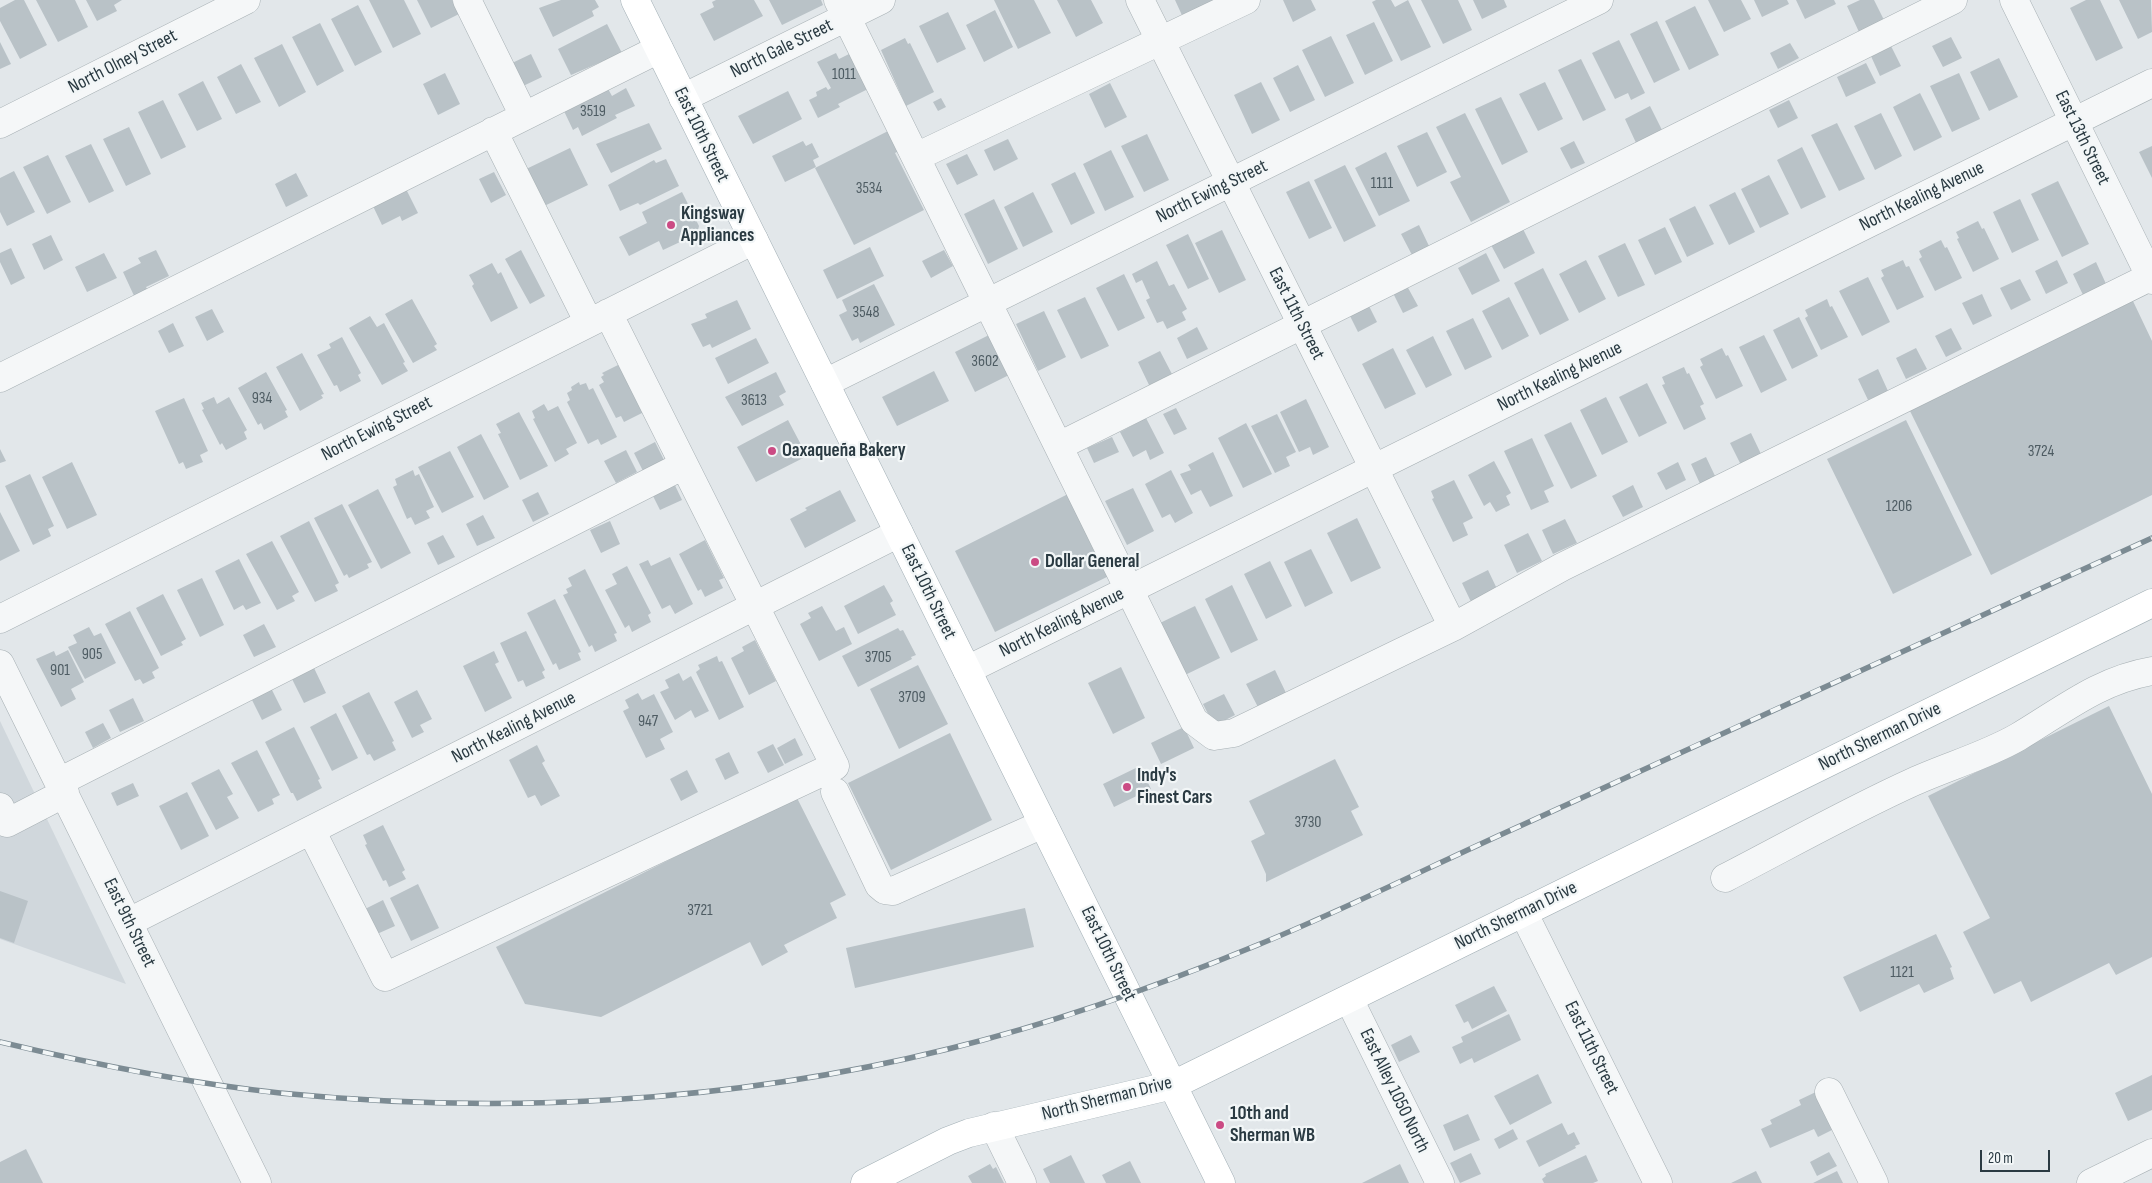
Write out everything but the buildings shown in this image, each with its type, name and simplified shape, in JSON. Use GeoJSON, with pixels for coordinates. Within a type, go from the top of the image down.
{"type":"FeatureCollection","features":[{"type":"Feature","properties":{"kind":"main road","name":"East 10th Street"},"geometry":{"type":"LineString","coordinates":[[634,0],[1221,1183]]}},
{"type":"Feature","properties":{"kind":"main road","name":"North Sherman Drive"},"geometry":{"type":"LineString","coordinates":[[865,1183],[948,1141],[994,1126],[1173,1085],[2152,603]]}},
{"type":"Feature","properties":{"kind":"street","name":"North Olney Street"},"geometry":{"type":"LineString","coordinates":[[0,124],[246,0]]}},
{"type":"Feature","properties":{"kind":"street"},"geometry":{"type":"LineString","coordinates":[[467,0],[524,116]]}},
{"type":"Feature","properties":{"kind":"street","name":"North Gale Street"},"geometry":{"type":"LineString","coordinates":[[683,98],[842,9],[881,0]]}},
{"type":"Feature","properties":{"kind":"street","name":"East 11th Street"},"geometry":{"type":"LineString","coordinates":[[1140,0],[1453,627]]}},
{"type":"Feature","properties":{"kind":"street"},"geometry":{"type":"LineString","coordinates":[[916,157],[1246,0]]}},
{"type":"Feature","properties":{"kind":"street","name":"North Ewing Street"},"geometry":{"type":"LineString","coordinates":[[825,383],[1599,0]]}},
{"type":"Feature","properties":{"kind":"street"},"geometry":{"type":"LineString","coordinates":[[1059,446],[1952,0]]}},
{"type":"Feature","properties":{"kind":"street","name":"East 13th Street"},"geometry":{"type":"LineString","coordinates":[[2014,0],[2152,278]]}},
{"type":"Feature","properties":{"kind":"street"},"geometry":{"type":"LineString","coordinates":[[842,9],[1194,721],[1214,736],[1234,733],[1453,627],[1562,567],[2152,278]]}},
{"type":"Feature","properties":{"kind":"street"},"geometry":{"type":"LineString","coordinates":[[0,378],[659,48]]}},
{"type":"Feature","properties":{"kind":"street","name":"North Kealing Avenue"},"geometry":{"type":"LineString","coordinates":[[967,670],[2152,83]]}},
{"type":"Feature","properties":{"kind":"street"},"geometry":{"type":"LineString","coordinates":[[311,830],[385,977],[835,766],[684,465],[598,318],[493,131]]}},
{"type":"Feature","properties":{"kind":"street","name":"North Ewing Street"},"geometry":{"type":"LineString","coordinates":[[0,619],[754,240]]}},
{"type":"Feature","properties":{"kind":"street"},"geometry":{"type":"LineString","coordinates":[[0,807],[7,823],[62,788],[684,465]]}},
{"type":"Feature","properties":{"kind":"street","name":"North Kealing Avenue"},"geometry":{"type":"LineString","coordinates":[[129,922],[899,533]]}},
{"type":"Feature","properties":{"kind":"street","name":"East 9th Street"},"geometry":{"type":"LineString","coordinates":[[0,664],[257,1183]]}},
{"type":"Feature","properties":{"kind":"street"},"geometry":{"type":"LineString","coordinates":[[1725,878],[1914,781],[1956,766],[2017,738],[2079,697],[2134,674],[2152,671]]}},
{"type":"Feature","properties":{"kind":"street"},"geometry":{"type":"LineString","coordinates":[[835,792],[879,885],[885,890],[893,891],[1043,824]]}},
{"type":"Feature","properties":{"kind":"street","name":"East 11th Street"},"geometry":{"type":"LineString","coordinates":[[1523,912],[1658,1183]]}},
{"type":"Feature","properties":{"kind":"street","name":"East Alley 1050 North"},"geometry":{"type":"LineString","coordinates":[[1349,999],[1440,1183]]}},
{"type":"Feature","properties":{"kind":"street"},"geometry":{"type":"LineString","coordinates":[[1829,1092],[1874,1183]]}},
{"type":"Feature","properties":{"kind":"street"},"geometry":{"type":"LineString","coordinates":[[994,1126],[1022,1183]]}},
{"type":"Feature","properties":{"kind":"street"},"geometry":{"type":"LineString","coordinates":[[2091,1183],[2152,1153]]}},
{"type":"Feature","properties":{"kind":"shaded area"},"geometry":{"type":"Polygon","coordinates":[[[0,721],[126,984],[0,939],[0,721]]]}},
{"type":"Feature","properties":{"kind":"railway"},"geometry":{"type":"LineString","coordinates":[[0,1042],[139,1072],[245,1089],[364,1100],[447,1103],[616,1100],[699,1092],[783,1082],[866,1067],[948,1049],[1028,1028],[1106,1002],[1222,960],[1293,930],[2152,538]]}},
{"type":"Feature","properties":{"kind":"place","name":"Kingsway Appliances"},"geometry":{"type":"Point","coordinates":[671,225]}},
{"type":"Feature","properties":{"kind":"place","name":"Oaxaqueña Bakery"},"geometry":{"type":"Point","coordinates":[772,451]}},
{"type":"Feature","properties":{"kind":"place","name":"Dollar General"},"geometry":{"type":"Point","coordinates":[1035,562]}},
{"type":"Feature","properties":{"kind":"place","name":"Indy's Finest Cars"},"geometry":{"type":"Point","coordinates":[1127,787]}},
{"type":"Feature","properties":{"kind":"place","name":"10th and Sherman WB"},"geometry":{"type":"Point","coordinates":[1220,1125]}}]}
